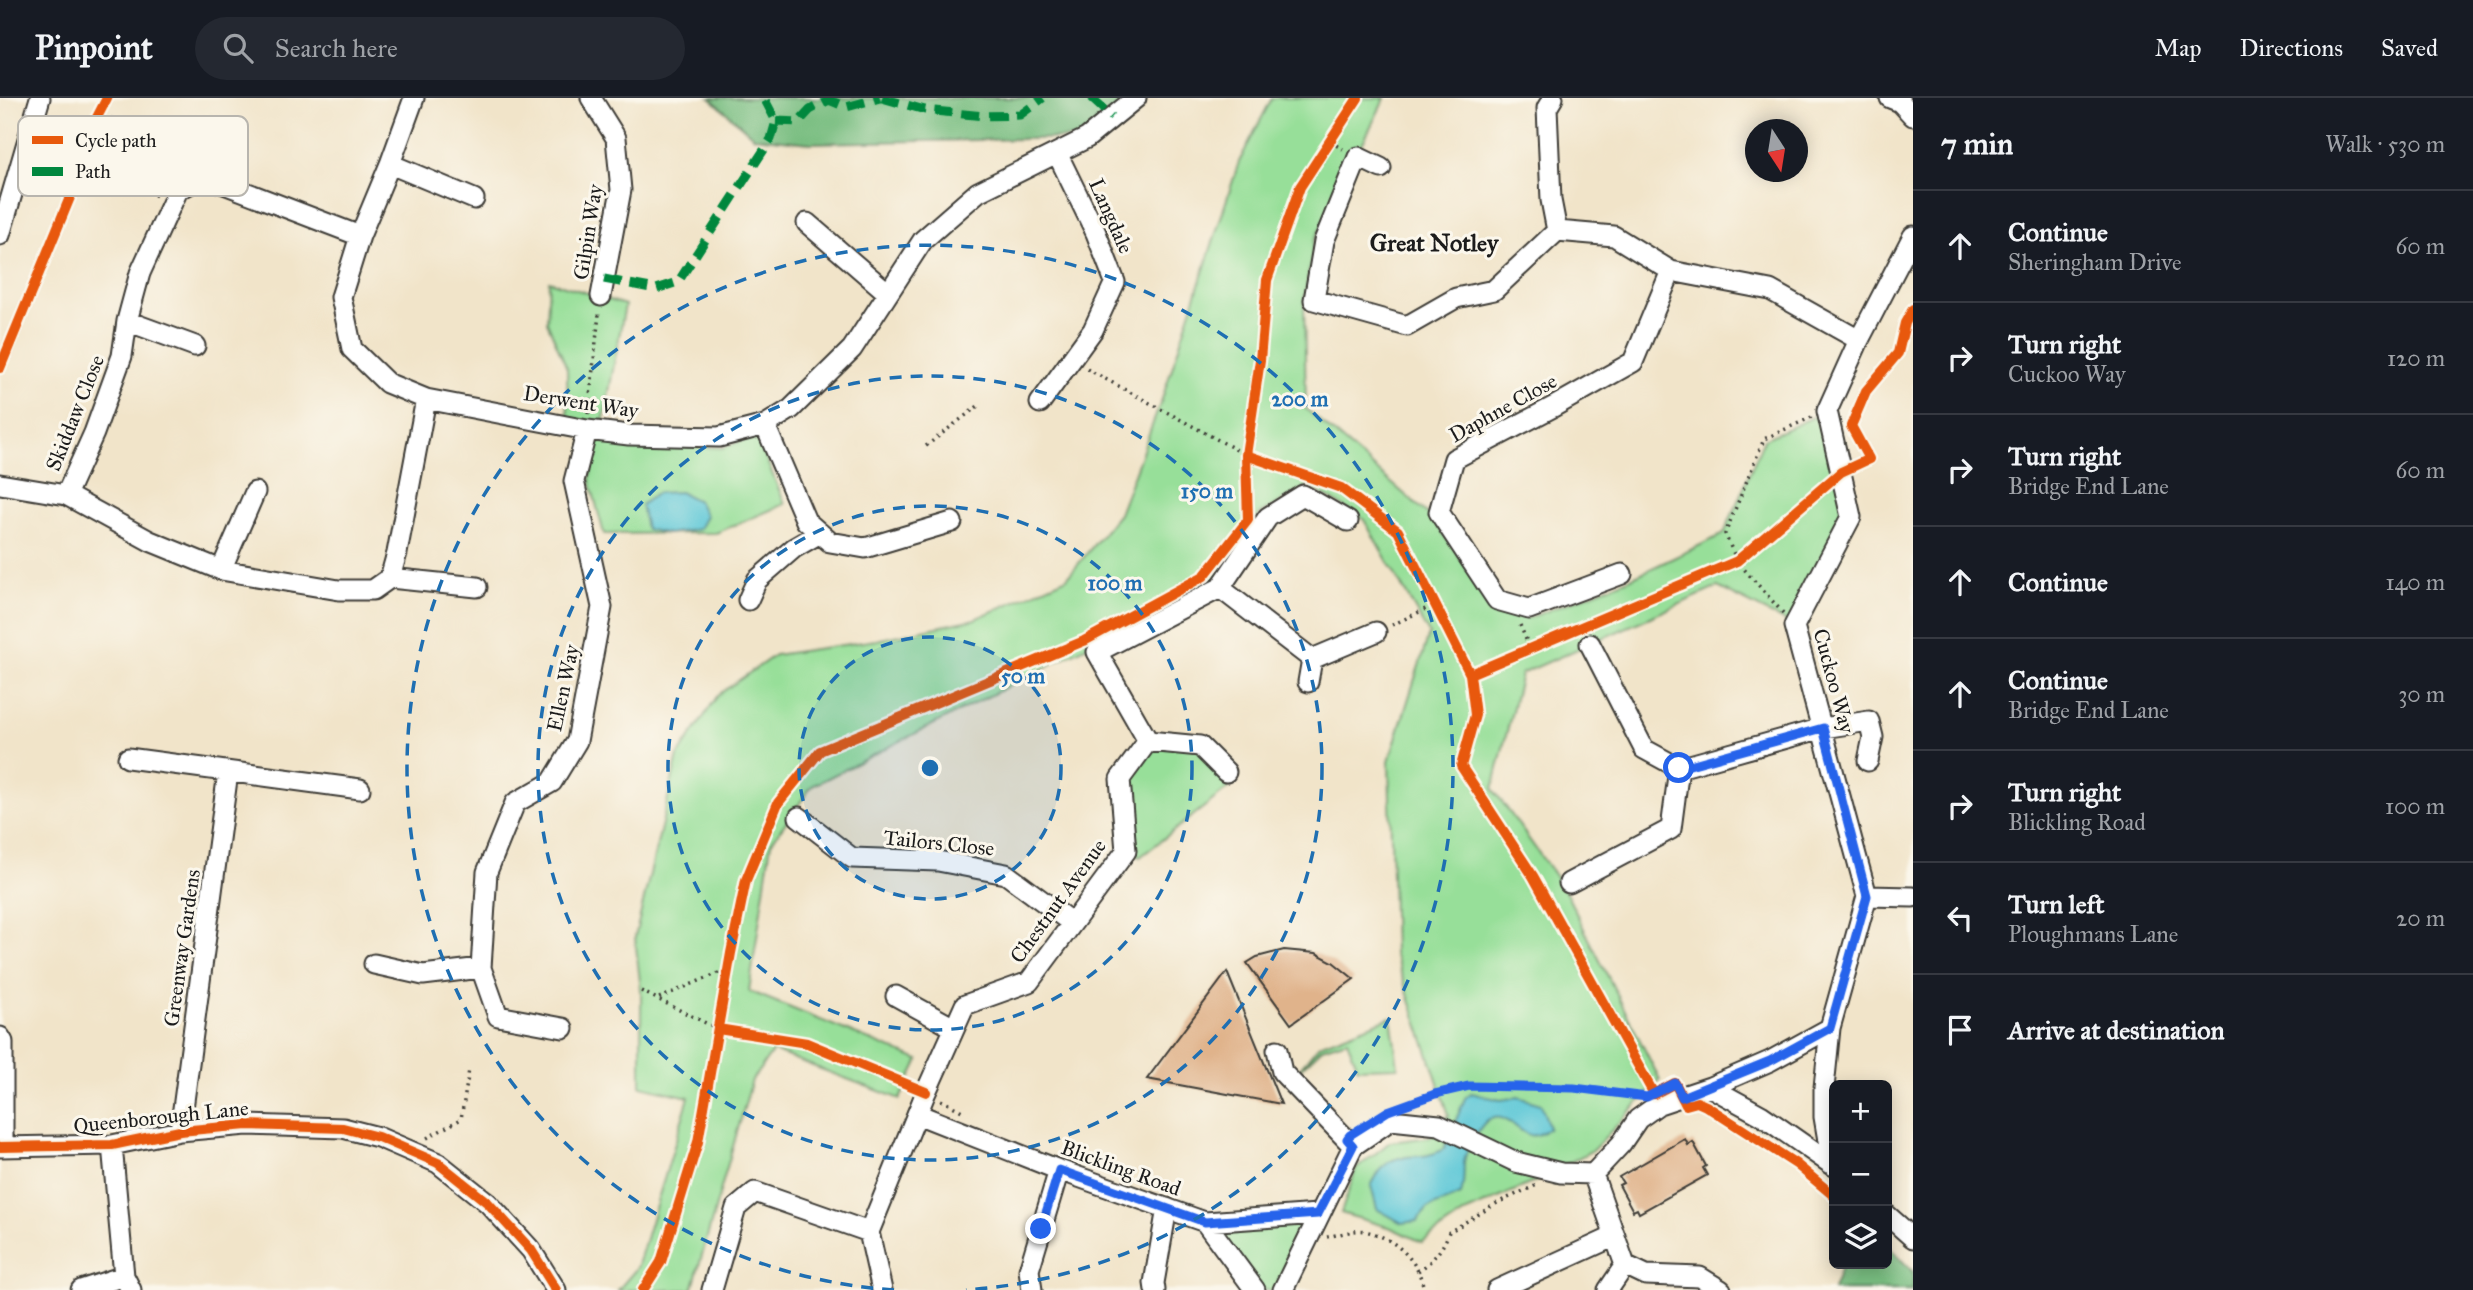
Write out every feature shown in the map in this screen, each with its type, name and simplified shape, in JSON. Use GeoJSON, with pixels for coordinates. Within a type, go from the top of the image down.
{"type":"FeatureCollection","features":[{"type":"Feature","properties":{"kind":"street"},"geometry":{"type":"LineString","coordinates":[[35,116],[40,98]]}},
{"type":"Feature","properties":{"kind":"street","name":"Derwent Way"},"geometry":{"type":"LineString","coordinates":[[414,98],[360,236],[341,297],[352,349],[387,383],[426,399],[587,430],[629,435],[719,437],[765,425],[791,409],[852,349],[923,240],[978,192],[1087,138],[1136,98]]}},
{"type":"Feature","properties":{"kind":"street","name":"Gilpin Way"},"geometry":{"type":"LineString","coordinates":[[591,98],[616,138],[621,190],[601,296]]}},
{"type":"Feature","properties":{"kind":"street"},"geometry":{"type":"LineString","coordinates":[[1553,98],[1547,108],[1551,200],[1557,230]]}},
{"type":"Feature","properties":{"kind":"street"},"geometry":{"type":"LineString","coordinates":[[1891,98],[1900,102],[1913,116]]}},
{"type":"Feature","properties":{"kind":"street","name":"Langdale"},"geometry":{"type":"LineString","coordinates":[[1040,403],[1093,330],[1115,282],[1096,233],[1057,153]]}},
{"type":"Feature","properties":{"kind":"street"},"geometry":{"type":"LineString","coordinates":[[1381,168],[1358,157],[1324,241],[1314,299],[1406,326],[1456,298],[1494,290],[1557,230],[1614,236],[1671,271],[1770,290],[1859,340]]}},
{"type":"Feature","properties":{"kind":"street"},"geometry":{"type":"LineString","coordinates":[[390,164],[474,199]]}},
{"type":"Feature","properties":{"kind":"street"},"geometry":{"type":"LineString","coordinates":[[0,235],[18,173]]}},
{"type":"Feature","properties":{"kind":"street"},"geometry":{"type":"LineString","coordinates":[[248,192],[360,236]]}},
{"type":"Feature","properties":{"kind":"street","name":"Skiddaw Close"},"geometry":{"type":"LineString","coordinates":[[175,196],[140,274],[127,321],[122,356],[94,433],[66,495],[150,541],[221,570],[339,590],[373,590],[390,578]]}},
{"type":"Feature","properties":{"kind":"street"},"geometry":{"type":"LineString","coordinates":[[807,223],[888,293]]}},
{"type":"Feature","properties":{"kind":"street"},"geometry":{"type":"LineString","coordinates":[[1827,411],[1859,340],[1905,270],[1913,236]]}},
{"type":"Feature","properties":{"kind":"street","name":"Daphne Close"},"geometry":{"type":"LineString","coordinates":[[1622,574],[1529,609],[1497,600],[1439,512],[1454,459],[1633,362],[1671,271]]}},
{"type":"Feature","properties":{"kind":"street"},"geometry":{"type":"LineString","coordinates":[[127,321],[195,346]]}},
{"type":"Feature","properties":{"kind":"street"},"geometry":{"type":"LineString","coordinates":[[426,399],[390,578],[477,587]]}},
{"type":"Feature","properties":{"kind":"street","name":"Cuckoo Way"},"geometry":{"type":"LineString","coordinates":[[1827,411],[1851,517],[1794,626],[1867,896]]}},
{"type":"Feature","properties":{"kind":"street"},"geometry":{"type":"LineString","coordinates":[[765,425],[806,521],[830,542],[865,548],[952,522]]}},
{"type":"Feature","properties":{"kind":"street","name":"Ellen Way"},"geometry":{"type":"LineString","coordinates":[[563,1028],[498,1016],[481,968],[487,872],[491,861],[515,803],[552,782],[577,741],[580,728],[602,607],[574,481],[587,430]]}},
{"type":"Feature","properties":{"kind":"street"},"geometry":{"type":"LineString","coordinates":[[0,484],[66,495]]}},
{"type":"Feature","properties":{"kind":"street"},"geometry":{"type":"LineString","coordinates":[[221,570],[255,492]]}},
{"type":"Feature","properties":{"kind":"street"},"geometry":{"type":"LineString","coordinates":[[1226,772],[1200,746],[1148,741],[1097,652],[1220,588],[1268,517],[1303,495],[1348,522]]}},
{"type":"Feature","properties":{"kind":"street"},"geometry":{"type":"LineString","coordinates":[[748,600],[757,580],[794,548],[820,533]]}},
{"type":"Feature","properties":{"kind":"street"},"geometry":{"type":"LineString","coordinates":[[1220,588],[1312,659]]}},
{"type":"Feature","properties":{"kind":"street"},"geometry":{"type":"LineString","coordinates":[[1312,659],[1376,632]]}},
{"type":"Feature","properties":{"kind":"street"},"geometry":{"type":"LineString","coordinates":[[1590,644],[1644,749],[1679,768],[1867,714],[1874,737],[1868,761]]}},
{"type":"Feature","properties":{"kind":"street"},"geometry":{"type":"LineString","coordinates":[[1308,682],[1312,659]]}},
{"type":"Feature","properties":{"kind":"street","name":"Chestnut Avenue"},"geometry":{"type":"LineString","coordinates":[[869,1232],[965,1005],[1029,982],[1126,851],[1120,779],[1148,741]]}},
{"type":"Feature","properties":{"kind":"street"},"geometry":{"type":"LineString","coordinates":[[128,758],[360,789]]}},
{"type":"Feature","properties":{"kind":"street"},"geometry":{"type":"LineString","coordinates":[[1569,883],[1671,829],[1679,768]]}},
{"type":"Feature","properties":{"kind":"street","name":"Greenway Gardens"},"geometry":{"type":"LineString","coordinates":[[180,1131],[228,772]]}},
{"type":"Feature","properties":{"kind":"street","name":"Tailors Close"},"geometry":{"type":"LineString","coordinates":[[799,817],[852,858],[938,861],[1006,874],[1072,923]]}},
{"type":"Feature","properties":{"kind":"street"},"geometry":{"type":"LineString","coordinates":[[1829,1144],[1824,1117],[1830,1028],[1867,896],[1913,897]]}},
{"type":"Feature","properties":{"kind":"street"},"geometry":{"type":"LineString","coordinates":[[374,964],[423,975],[481,968]]}},
{"type":"Feature","properties":{"kind":"street"},"geometry":{"type":"LineString","coordinates":[[897,996],[954,1028]]}},
{"type":"Feature","properties":{"kind":"street"},"geometry":{"type":"LineString","coordinates":[[1283,1290],[1353,1146],[1391,1120],[1439,1125],[1516,1162],[1563,1173],[1593,1174],[1621,1144],[1638,1119],[1659,1104],[1710,1087],[1770,1061],[1830,1028]]}},
{"type":"Feature","properties":{"kind":"street"},"geometry":{"type":"LineString","coordinates":[[0,1037],[3,1042],[2,1147]]}},
{"type":"Feature","properties":{"kind":"street"},"geometry":{"type":"LineString","coordinates":[[1277,1050],[1282,1072],[1353,1146]]}},
{"type":"Feature","properties":{"kind":"street"},"geometry":{"type":"LineString","coordinates":[[1710,1087],[1760,1115],[1829,1163]]}},
{"type":"Feature","properties":{"kind":"street","name":"Blickling Road"},"geometry":{"type":"LineString","coordinates":[[917,1114],[1059,1170],[1205,1222],[1318,1214]]}},
{"type":"Feature","properties":{"kind":"street","name":"Queenborough Lane"},"geometry":{"type":"LineString","coordinates":[[2,1147],[112,1144],[180,1131],[247,1125],[343,1128],[378,1137],[438,1163],[488,1203],[531,1250],[556,1290]]}},
{"type":"Feature","properties":{"kind":"street"},"geometry":{"type":"LineString","coordinates":[[81,1290],[127,1283],[112,1144]]}},
{"type":"Feature","properties":{"kind":"street"},"geometry":{"type":"LineString","coordinates":[[1032,1290],[1029,1270],[1059,1170]]}},
{"type":"Feature","properties":{"kind":"street"},"geometry":{"type":"LineString","coordinates":[[1593,1174],[1625,1265],[1646,1275],[1700,1277],[1721,1290]]}},
{"type":"Feature","properties":{"kind":"street"},"geometry":{"type":"LineString","coordinates":[[712,1290],[736,1208],[755,1192],[869,1232],[882,1290]]}},
{"type":"Feature","properties":{"kind":"street"},"geometry":{"type":"LineString","coordinates":[[1155,1290],[1167,1208]]}},
{"type":"Feature","properties":{"kind":"street"},"geometry":{"type":"LineString","coordinates":[[1892,1219],[1913,1238]]}},
{"type":"Feature","properties":{"kind":"street"},"geometry":{"type":"LineString","coordinates":[[1205,1222],[1255,1290]]}},
{"type":"Feature","properties":{"kind":"street"},"geometry":{"type":"LineString","coordinates":[[1497,1290],[1615,1236]]}},
{"type":"Feature","properties":{"kind":"street"},"geometry":{"type":"LineString","coordinates":[[1608,1290],[1625,1265]]}},
{"type":"Feature","properties":{"kind":"path"},"geometry":{"type":"LineString","coordinates":[[1322,153],[1337,131]]}},
{"type":"Feature","properties":{"kind":"path"},"geometry":{"type":"LineString","coordinates":[[154,196],[172,203]]}},
{"type":"Feature","properties":{"kind":"path"},"geometry":{"type":"LineString","coordinates":[[587,430],[601,296]]}},
{"type":"Feature","properties":{"kind":"path"},"geometry":{"type":"LineString","coordinates":[[1071,360],[1258,459]]}},
{"type":"Feature","properties":{"kind":"path"},"geometry":{"type":"LineString","coordinates":[[926,446],[978,406]]}},
{"type":"Feature","properties":{"kind":"path"},"geometry":{"type":"LineString","coordinates":[[1794,626],[1737,561],[1725,534],[1764,439],[1827,411]]}},
{"type":"Feature","properties":{"kind":"path"},"geometry":{"type":"LineString","coordinates":[[1246,468],[1248,441]]}},
{"type":"Feature","properties":{"kind":"path"},"geometry":{"type":"LineString","coordinates":[[1724,567],[1748,552]]}},
{"type":"Feature","properties":{"kind":"path"},"geometry":{"type":"LineString","coordinates":[[1376,632],[1437,610],[1428,593]]}},
{"type":"Feature","properties":{"kind":"path"},"geometry":{"type":"LineString","coordinates":[[1518,654],[1541,644]]}},
{"type":"Feature","properties":{"kind":"path"},"geometry":{"type":"LineString","coordinates":[[657,999],[727,975],[731,953]]}},
{"type":"Feature","properties":{"kind":"path"},"geometry":{"type":"LineString","coordinates":[[641,991],[719,1023],[731,1031]]}},
{"type":"Feature","properties":{"kind":"path"},"geometry":{"type":"LineString","coordinates":[[716,1041],[719,1023]]}},
{"type":"Feature","properties":{"kind":"path"},"geometry":{"type":"LineString","coordinates":[[406,1149],[461,1119],[469,1070]]}},
{"type":"Feature","properties":{"kind":"path"},"geometry":{"type":"LineString","coordinates":[[1399,1107],[1435,1094],[1469,1086],[1574,1088],[1647,1097]]}},
{"type":"Feature","properties":{"kind":"path"},"geometry":{"type":"LineString","coordinates":[[926,1092],[970,1116]]}},
{"type":"Feature","properties":{"kind":"path"},"geometry":{"type":"LineString","coordinates":[[1418,1271],[1428,1265],[1444,1246],[1449,1232],[1499,1202],[1563,1173]]}},
{"type":"Feature","properties":{"kind":"path"},"geometry":{"type":"LineString","coordinates":[[1304,1246],[1324,1237],[1363,1230],[1393,1243],[1413,1260],[1424,1290]]}},
{"type":"Feature","properties":{"kind":"green space"},"geometry":{"type":"Polygon","coordinates":[[[710,98],[1136,98],[1087,138],[810,143],[754,137],[710,98]]]}},
{"type":"Feature","properties":{"kind":"green space"},"geometry":{"type":"Polygon","coordinates":[[[1272,98],[1385,98],[1314,241],[1304,301],[1306,409],[1432,518],[1496,608],[1529,618],[1629,579],[1724,534],[1764,439],[1827,411],[1851,517],[1794,626],[1718,587],[1521,674],[1493,789],[1563,887],[1660,1080],[1593,1150],[1536,1181],[1465,1213],[1422,1242],[1391,1228],[1341,1213],[1356,1169],[1390,1142],[1431,1137],[1449,1115],[1394,953],[1389,761],[1429,634],[1363,518],[1308,486],[1260,514],[1213,582],[812,786],[771,843],[749,991],[919,1060],[900,1099],[773,1051],[752,1080],[692,1290],[618,1290],[637,1268],[689,1097],[641,1086],[641,991],[635,937],[678,756],[718,695],[775,655],[876,640],[975,619],[1067,578],[1119,514],[1162,399],[1239,162],[1272,98]]]}},
{"type":"Feature","properties":{"kind":"green space"},"geometry":{"type":"Polygon","coordinates":[[[549,281],[625,305],[603,424],[568,426],[567,368],[547,322],[549,281]]]}},
{"type":"Feature","properties":{"kind":"green space"},"geometry":{"type":"Polygon","coordinates":[[[756,435],[785,504],[716,533],[604,534],[590,481],[595,441],[723,448],[756,435]]]}},
{"type":"Feature","properties":{"kind":"green space"},"geometry":{"type":"Polygon","coordinates":[[[1148,741],[1200,746],[1225,772],[1231,786],[1140,857],[1126,851],[1120,779],[1148,741]]]}},
{"type":"Feature","properties":{"kind":"green space"},"geometry":{"type":"Polygon","coordinates":[[[1391,1017],[1398,1067],[1358,1068],[1347,1040],[1322,1048],[1296,1073],[1319,1045],[1391,1017]]]}},
{"type":"Feature","properties":{"kind":"green space"},"geometry":{"type":"Polygon","coordinates":[[[1318,1214],[1282,1290],[1255,1290],[1205,1222],[1318,1214]]]}},
{"type":"Feature","properties":{"kind":"green space"},"geometry":{"type":"Polygon","coordinates":[[[1892,1250],[1913,1272],[1913,1290],[1833,1290],[1840,1269],[1892,1269],[1892,1250]]]}},
{"type":"Feature","properties":{"kind":"water"},"geometry":{"type":"Polygon","coordinates":[[[680,492],[698,501],[706,516],[699,529],[668,534],[646,529],[641,505],[657,493],[680,492]]]}},
{"type":"Feature","properties":{"kind":"water"},"geometry":{"type":"Polygon","coordinates":[[[1471,1093],[1501,1100],[1518,1097],[1541,1104],[1549,1127],[1540,1134],[1526,1134],[1508,1121],[1492,1118],[1479,1130],[1467,1152],[1461,1195],[1428,1208],[1417,1221],[1402,1223],[1377,1209],[1371,1186],[1379,1172],[1396,1159],[1433,1154],[1444,1149],[1465,1098],[1471,1093]]]}},
{"type":"Feature","properties":{"kind":"building"},"geometry":{"type":"Polygon","coordinates":[[[1284,950],[1316,953],[1333,962],[1354,979],[1291,1024],[1247,963],[1257,957],[1284,950]]]}},
{"type":"Feature","properties":{"kind":"building"},"geometry":{"type":"Polygon","coordinates":[[[1227,972],[1281,1104],[1147,1079],[1227,972]]]}},
{"type":"Feature","properties":{"kind":"building"},"geometry":{"type":"Polygon","coordinates":[[[1685,1139],[1688,1145],[1693,1142],[1706,1166],[1703,1168],[1707,1175],[1639,1213],[1637,1209],[1633,1211],[1619,1185],[1623,1183],[1619,1177],[1685,1139]]]}},
{"type":"Feature","properties":{"kind":"marked path"},"geometry":{"type":"LineString","coordinates":[[604,279],[656,289],[678,282],[771,139],[776,121],[764,98]]}},
{"type":"Feature","properties":{"kind":"marked path"},"geometry":{"type":"LineString","coordinates":[[776,121],[799,122],[810,110],[829,100],[846,107],[880,98]]}},
{"type":"Feature","properties":{"kind":"marked path"},"geometry":{"type":"LineString","coordinates":[[882,98],[925,110],[983,116],[1020,115],[1043,98]]}},
{"type":"Feature","properties":{"kind":"marked path"},"geometry":{"type":"LineString","coordinates":[[1091,98],[1112,117]]}},
{"type":"Feature","properties":{"kind":"cycle path"},"geometry":{"type":"LineString","coordinates":[[98,116],[107,98]]}},
{"type":"Feature","properties":{"kind":"cycle path"},"geometry":{"type":"LineString","coordinates":[[643,1290],[661,1262],[698,1142],[746,880],[778,803],[820,751],[1084,641],[1204,576],[1248,520],[1246,455],[1260,360],[1267,280],[1300,187],[1358,98]]}},
{"type":"Feature","properties":{"kind":"cycle path"},"geometry":{"type":"LineString","coordinates":[[0,368],[71,196]]}},
{"type":"Feature","properties":{"kind":"cycle path"},"geometry":{"type":"LineString","coordinates":[[1470,674],[1737,561],[1841,472],[1869,459],[1851,426],[1866,391],[1898,353],[1905,323],[1913,309]]}},
{"type":"Feature","properties":{"kind":"cycle path"},"geometry":{"type":"LineString","coordinates":[[1246,455],[1341,488],[1398,531],[1470,674],[1475,715],[1461,766],[1533,876],[1654,1094],[1675,1083],[1686,1105],[1697,1102],[1706,1106],[1796,1164],[1829,1192]]}},
{"type":"Feature","properties":{"kind":"cycle path"},"geometry":{"type":"LineString","coordinates":[[718,1029],[807,1043],[926,1092]]}},
{"type":"Feature","properties":{"kind":"cycle path"},"geometry":{"type":"LineString","coordinates":[[0,1147],[112,1145],[180,1131],[247,1125],[343,1128],[378,1137],[438,1163],[488,1203],[531,1250],[556,1290]]}},
{"type":"Feature","properties":{"kind":"district","name":"Great Notley"},"geometry":{"type":"Point","coordinates":[1434,243]}},
{"type":"Feature","properties":{"kind":"route"},"geometry":{"type":"LineString","coordinates":[[1041,1229],[1059,1170],[1205,1222],[1318,1214],[1353,1146],[1347,1139],[1368,1122],[1388,1111],[1435,1094],[1469,1086],[1574,1088],[1647,1097],[1675,1083],[1682,1097],[1770,1061],[1830,1028],[1867,896],[1823,728],[1679,768]]}}]}
